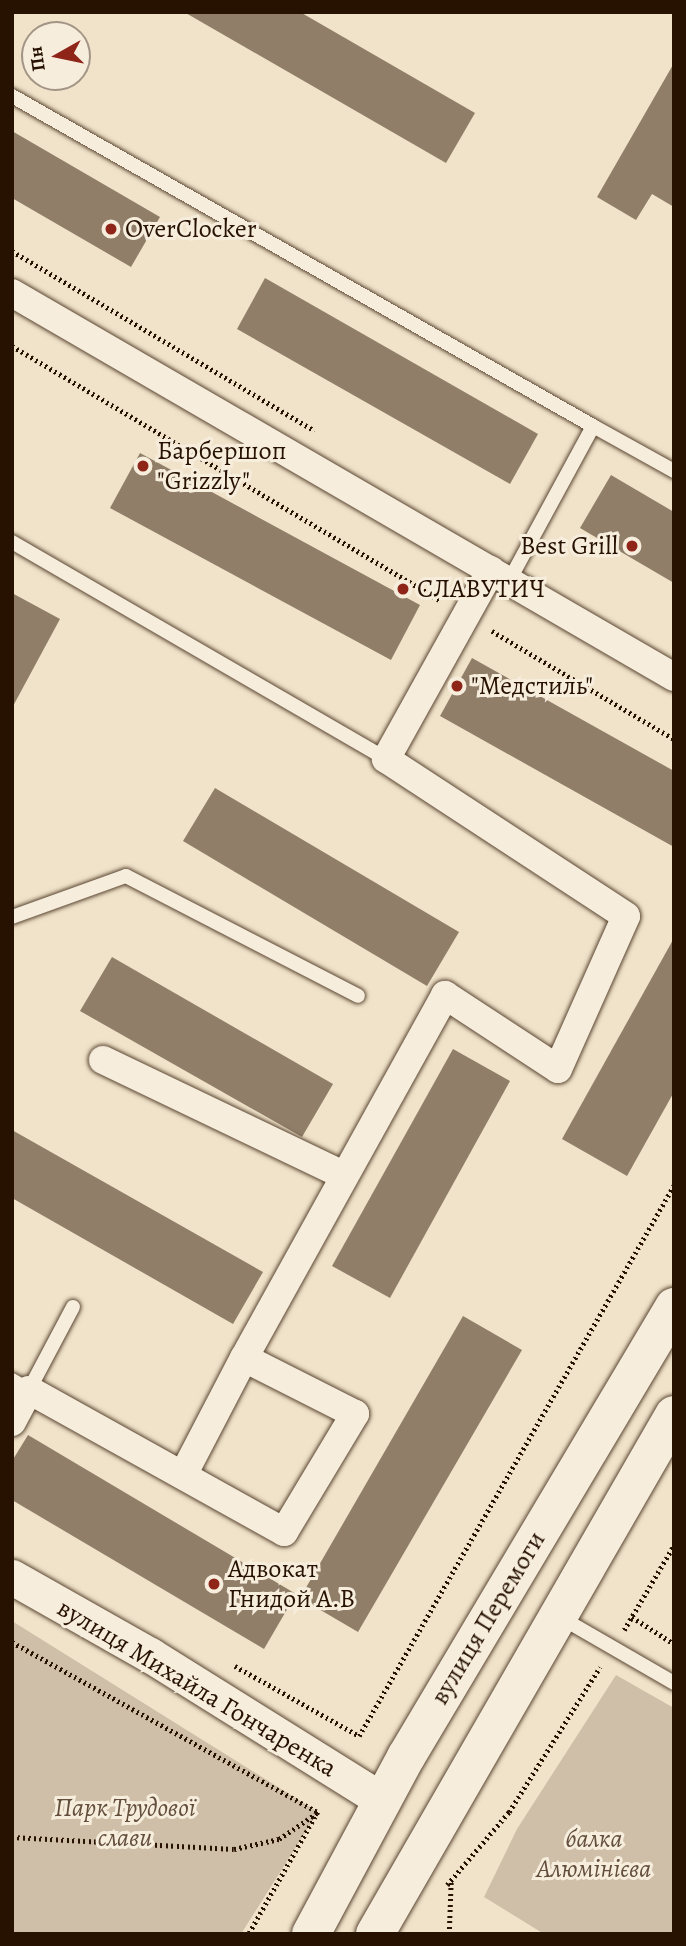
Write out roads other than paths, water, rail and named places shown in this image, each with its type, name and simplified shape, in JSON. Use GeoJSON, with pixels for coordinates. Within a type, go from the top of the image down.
{"type":"FeatureCollection","features":[{"type":"Feature","properties":{"kind":"main road","name":"вулиця Перемоги"},"geometry":{"type":"LineString","coordinates":[[311,1934],[382,1800],[674,1307]]}},
{"type":"Feature","properties":{"kind":"main road"},"geometry":{"type":"LineString","coordinates":[[375,1934],[432,1829],[674,1415]]}},
{"type":"Feature","properties":{"kind":"main road"},"geometry":{"type":"LineString","coordinates":[[382,1800],[432,1829]]}},
{"type":"Feature","properties":{"kind":"street"},"geometry":{"type":"LineString","coordinates":[[12,293],[674,677]]}},
{"type":"Feature","properties":{"kind":"street"},"geometry":{"type":"LineString","coordinates":[[183,1475],[243,1358],[445,995],[558,1069],[626,916],[386,759],[466,615],[500,575]]}},
{"type":"Feature","properties":{"kind":"street"},"geometry":{"type":"LineString","coordinates":[[103,1060],[343,1175]]}},
{"type":"Feature","properties":{"kind":"street"},"geometry":{"type":"LineString","coordinates":[[12,1422],[21,1385],[284,1532],[355,1414],[243,1358]]}},
{"type":"Feature","properties":{"kind":"street","name":"вулиця Михайла Гончаренка"},"geometry":{"type":"LineString","coordinates":[[12,1577],[150,1655],[382,1800]]}},
{"type":"Feature","properties":{"kind":"lane"},"geometry":{"type":"LineString","coordinates":[[12,96],[674,471]]}},
{"type":"Feature","properties":{"kind":"lane"},"geometry":{"type":"LineString","coordinates":[[500,575],[593,426]]}},
{"type":"Feature","properties":{"kind":"lane"},"geometry":{"type":"LineString","coordinates":[[12,542],[386,759]]}},
{"type":"Feature","properties":{"kind":"lane"},"geometry":{"type":"LineString","coordinates":[[12,918],[126,876],[358,996]]}},
{"type":"Feature","properties":{"kind":"lane"},"geometry":{"type":"LineString","coordinates":[[21,1385],[73,1307]]}},
{"type":"Feature","properties":{"kind":"lane"},"geometry":{"type":"LineString","coordinates":[[557,1615],[674,1683]]}},
{"type":"Feature","properties":{"kind":"place","name":"OverClocker"},"geometry":{"type":"Point","coordinates":[111,229]}},
{"type":"Feature","properties":{"kind":"place","name":"Барбершоп \"Grizzly\""},"geometry":{"type":"Point","coordinates":[143,466]}},
{"type":"Feature","properties":{"kind":"place","name":"Best Grill"},"geometry":{"type":"Point","coordinates":[632,546]}},
{"type":"Feature","properties":{"kind":"place","name":"СЛАВУТИЧ"},"geometry":{"type":"Point","coordinates":[403,589]}},
{"type":"Feature","properties":{"kind":"place","name":"\"Медстиль\""},"geometry":{"type":"Point","coordinates":[457,686]}},
{"type":"Feature","properties":{"kind":"place","name":"Адвокат Гнидой А.В"},"geometry":{"type":"Point","coordinates":[214,1584]}},
{"type":"Feature","properties":{"kind":"park label","name":"Парк Трудової слави"},"geometry":{"type":"Point","coordinates":[125,1823]}},
{"type":"Feature","properties":{"kind":"park label","name":"балка Алюмінієва"},"geometry":{"type":"Point","coordinates":[594,1854]}}]}
